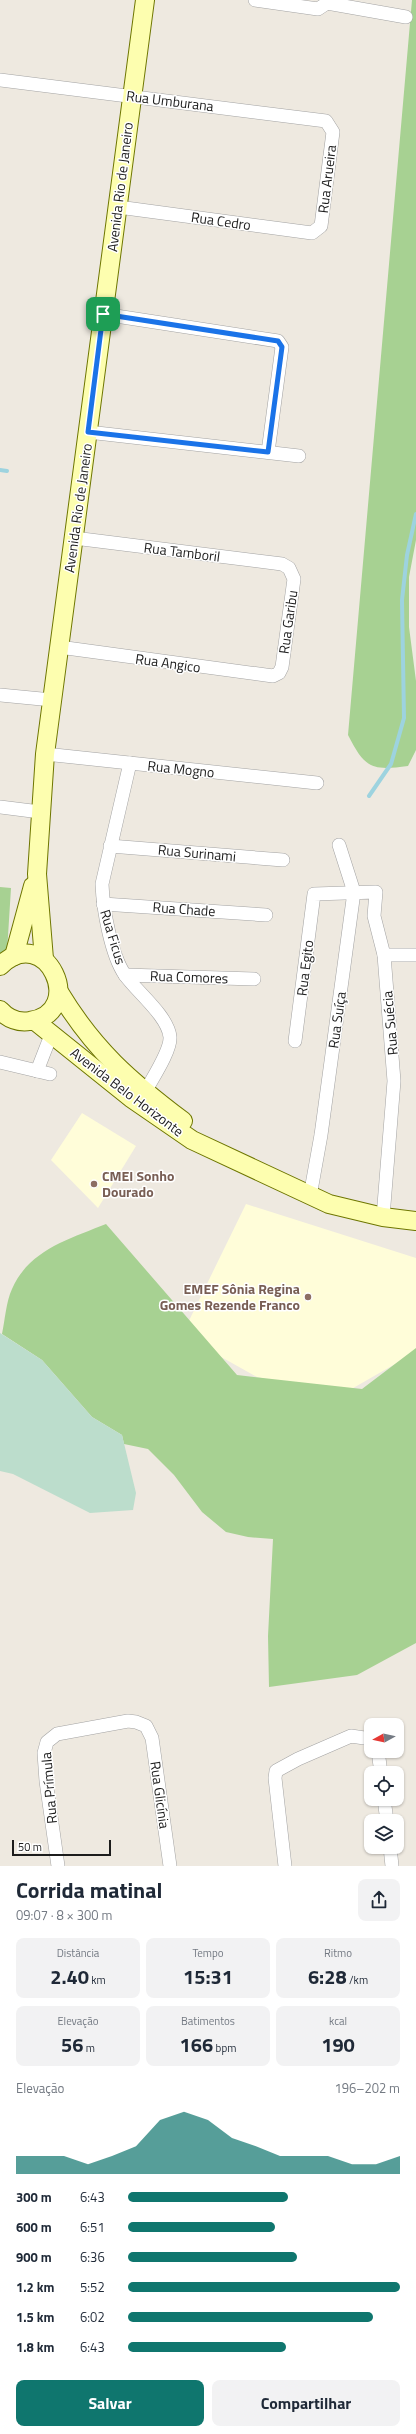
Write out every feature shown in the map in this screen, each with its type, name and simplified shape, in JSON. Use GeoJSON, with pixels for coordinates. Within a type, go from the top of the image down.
{"type":"FeatureCollection","features":[{"type":"Feature","properties":{"kind":"street","name":"Avenida Rio de Janeiro"},"geometry":{"type":"LineString","coordinates":[[44,959],[37,874],[45,754],[145,0]]}},
{"type":"Feature","properties":{"kind":"street"},"geometry":{"type":"LineString","coordinates":[[255,0],[318,9],[327,2],[406,17]]}},
{"type":"Feature","properties":{"kind":"street","name":"Rua Umburana"},"geometry":{"type":"LineString","coordinates":[[0,80],[326,122],[333,132]]}},
{"type":"Feature","properties":{"kind":"street","name":"Rua Arueira"},"geometry":{"type":"LineString","coordinates":[[321,226],[333,132]]}},
{"type":"Feature","properties":{"kind":"street","name":"Rua Cedro"},"geometry":{"type":"LineString","coordinates":[[118,207],[312,233],[321,226]]}},
{"type":"Feature","properties":{"kind":"street"},"geometry":{"type":"LineString","coordinates":[[103,314],[278,341],[282,347],[268,452]]}},
{"type":"Feature","properties":{"kind":"street"},"geometry":{"type":"LineString","coordinates":[[88,432],[299,456]]}},
{"type":"Feature","properties":{"kind":"street","name":"Rua Tamboril"},"geometry":{"type":"LineString","coordinates":[[74,538],[277,564],[289,568]]}},
{"type":"Feature","properties":{"kind":"street","name":"Rua Garibu"},"geometry":{"type":"LineString","coordinates":[[276,675],[282,667],[294,579],[289,568]]}},
{"type":"Feature","properties":{"kind":"street","name":"Rua Angico"},"geometry":{"type":"LineString","coordinates":[[59,647],[265,677],[276,675]]}},
{"type":"Feature","properties":{"kind":"street"},"geometry":{"type":"LineString","coordinates":[[0,695],[52,700]]}},
{"type":"Feature","properties":{"kind":"street","name":"Rua Mogno"},"geometry":{"type":"LineString","coordinates":[[45,754],[317,783]]}},
{"type":"Feature","properties":{"kind":"street","name":"Rua Ficus"},"geometry":{"type":"LineString","coordinates":[[130,763],[102,884],[103,904],[112,943],[125,975],[165,1024],[170,1036],[168,1048],[145,1092]]}},
{"type":"Feature","properties":{"kind":"street"},"geometry":{"type":"LineString","coordinates":[[0,807],[40,812]]}},
{"type":"Feature","properties":{"kind":"street","name":"Rua Suíça"},"geometry":{"type":"LineString","coordinates":[[310,1196],[322,1135],[354,892],[339,845]]}},
{"type":"Feature","properties":{"kind":"street","name":"Rua Surinami"},"geometry":{"type":"LineString","coordinates":[[110,846],[283,860]]}},
{"type":"Feature","properties":{"kind":"street","name":"Avenida Rio de Janeiro"},"geometry":{"type":"LineString","coordinates":[[7,961],[37,874]]}},
{"type":"Feature","properties":{"kind":"street","name":"Rua Suécia"},"geometry":{"type":"LineString","coordinates":[[314,894],[376,892],[374,916],[384,955],[394,1081],[383,1217]]}},
{"type":"Feature","properties":{"kind":"street","name":"Rua Egito"},"geometry":{"type":"LineString","coordinates":[[295,1041],[314,894]]}},
{"type":"Feature","properties":{"kind":"street","name":"Rua Chade"},"geometry":{"type":"LineString","coordinates":[[103,904],[266,915]]}},
{"type":"Feature","properties":{"kind":"street"},"geometry":{"type":"LineString","coordinates":[[1,1012],[18,1021],[34,1021],[51,1010],[59,992],[56,973],[44,959],[29,954],[7,961]]}},
{"type":"Feature","properties":{"kind":"street"},"geometry":{"type":"LineString","coordinates":[[384,955],[416,954]]}},
{"type":"Feature","properties":{"kind":"street","name":"Rua Comores"},"geometry":{"type":"LineString","coordinates":[[125,975],[254,979]]}},
{"type":"Feature","properties":{"kind":"street","name":"Avenida Belo Horizonte"},"geometry":{"type":"LineString","coordinates":[[59,992],[87,1036],[145,1092],[224,1154]]}},
{"type":"Feature","properties":{"kind":"street","name":"Avenida Belo Horizonte"},"geometry":{"type":"LineString","coordinates":[[34,1021],[168,1125],[192,1140],[329,1204],[383,1217],[416,1221]]}},
{"type":"Feature","properties":{"kind":"street"},"geometry":{"type":"LineString","coordinates":[[37,1071],[51,1035]]}},
{"type":"Feature","properties":{"kind":"street"},"geometry":{"type":"LineString","coordinates":[[0,1062],[50,1074]]}},
{"type":"Feature","properties":{"kind":"street","name":"Rua Prímula"},"geometry":{"type":"LineString","coordinates":[[58,1866],[46,1781],[44,1753],[46,1742],[57,1734],[117,1723],[136,1722],[146,1726]]}},
{"type":"Feature","properties":{"kind":"street","name":"Rua Glicínia"},"geometry":{"type":"LineString","coordinates":[[146,1726],[154,1749],[170,1866]]}},
{"type":"Feature","properties":{"kind":"street"},"geometry":{"type":"LineString","coordinates":[[285,1866],[275,1775],[280,1767],[351,1736],[364,1738]]}},
{"type":"Feature","properties":{"kind":"street"},"geometry":{"type":"LineString","coordinates":[[391,1854],[392,1866]]}},
{"type":"Feature","properties":{"kind":"shaded area","name":"CMEI Sonho Dourado"},"geometry":{"type":"Polygon","coordinates":[[[82,1113],[136,1146],[98,1208],[51,1160],[82,1113]]]}},
{"type":"Feature","properties":{"kind":"shaded area","name":"EMEF Sônia Regina Gomes Rezende Franco"},"geometry":{"type":"Polygon","coordinates":[[[246,1204],[416,1258],[416,1352],[341,1395],[257,1377],[182,1335],[246,1204]]]}},
{"type":"Feature","properties":{"kind":"green space"},"geometry":{"type":"Polygon","coordinates":[[[412,0],[416,0],[416,540],[409,577],[409,627],[416,681],[416,750],[408,766],[385,768],[370,765],[365,761],[348,735],[412,0]]]}},
{"type":"Feature","properties":{"kind":"green space"},"geometry":{"type":"Polygon","coordinates":[[[0,887],[11,888],[7,952],[0,959],[0,887]]]}},
{"type":"Feature","properties":{"kind":"green space"},"geometry":{"type":"Polygon","coordinates":[[[106,1224],[237,1375],[362,1389],[416,1348],[416,1643],[357,1675],[269,1687],[268,1636],[273,1539],[248,1537],[226,1532],[202,1512],[174,1475],[148,1449],[124,1444],[122,1435],[92,1417],[42,1360],[2,1334],[10,1294],[19,1276],[29,1264],[39,1255],[64,1241],[106,1224]]]}},
{"type":"Feature","properties":{"kind":"green space"},"geometry":{"type":"Polygon","coordinates":[[[0,1333],[42,1360],[92,1417],[122,1435],[136,1493],[133,1510],[90,1513],[13,1474],[0,1471],[0,1333]]]}},
{"type":"Feature","properties":{"kind":"waterway"},"geometry":{"type":"LineString","coordinates":[[0,470],[7,471]]}},
{"type":"Feature","properties":{"kind":"waterway"},"geometry":{"type":"LineString","coordinates":[[369,796],[391,764],[404,718],[402,600],[407,555],[416,514]]}},
{"type":"Feature","properties":{"kind":"place","name":"CMEI Sonho Dourado"},"geometry":{"type":"Point","coordinates":[94,1184]}},
{"type":"Feature","properties":{"kind":"place","name":"EMEF Sônia Regina Gomes Rezende Franco"},"geometry":{"type":"Point","coordinates":[308,1297]}},
{"type":"Feature","properties":{"kind":"route"},"geometry":{"type":"LineString","coordinates":[[103,314],[278,341],[282,347],[268,452],[88,432],[103,314]]}}]}
